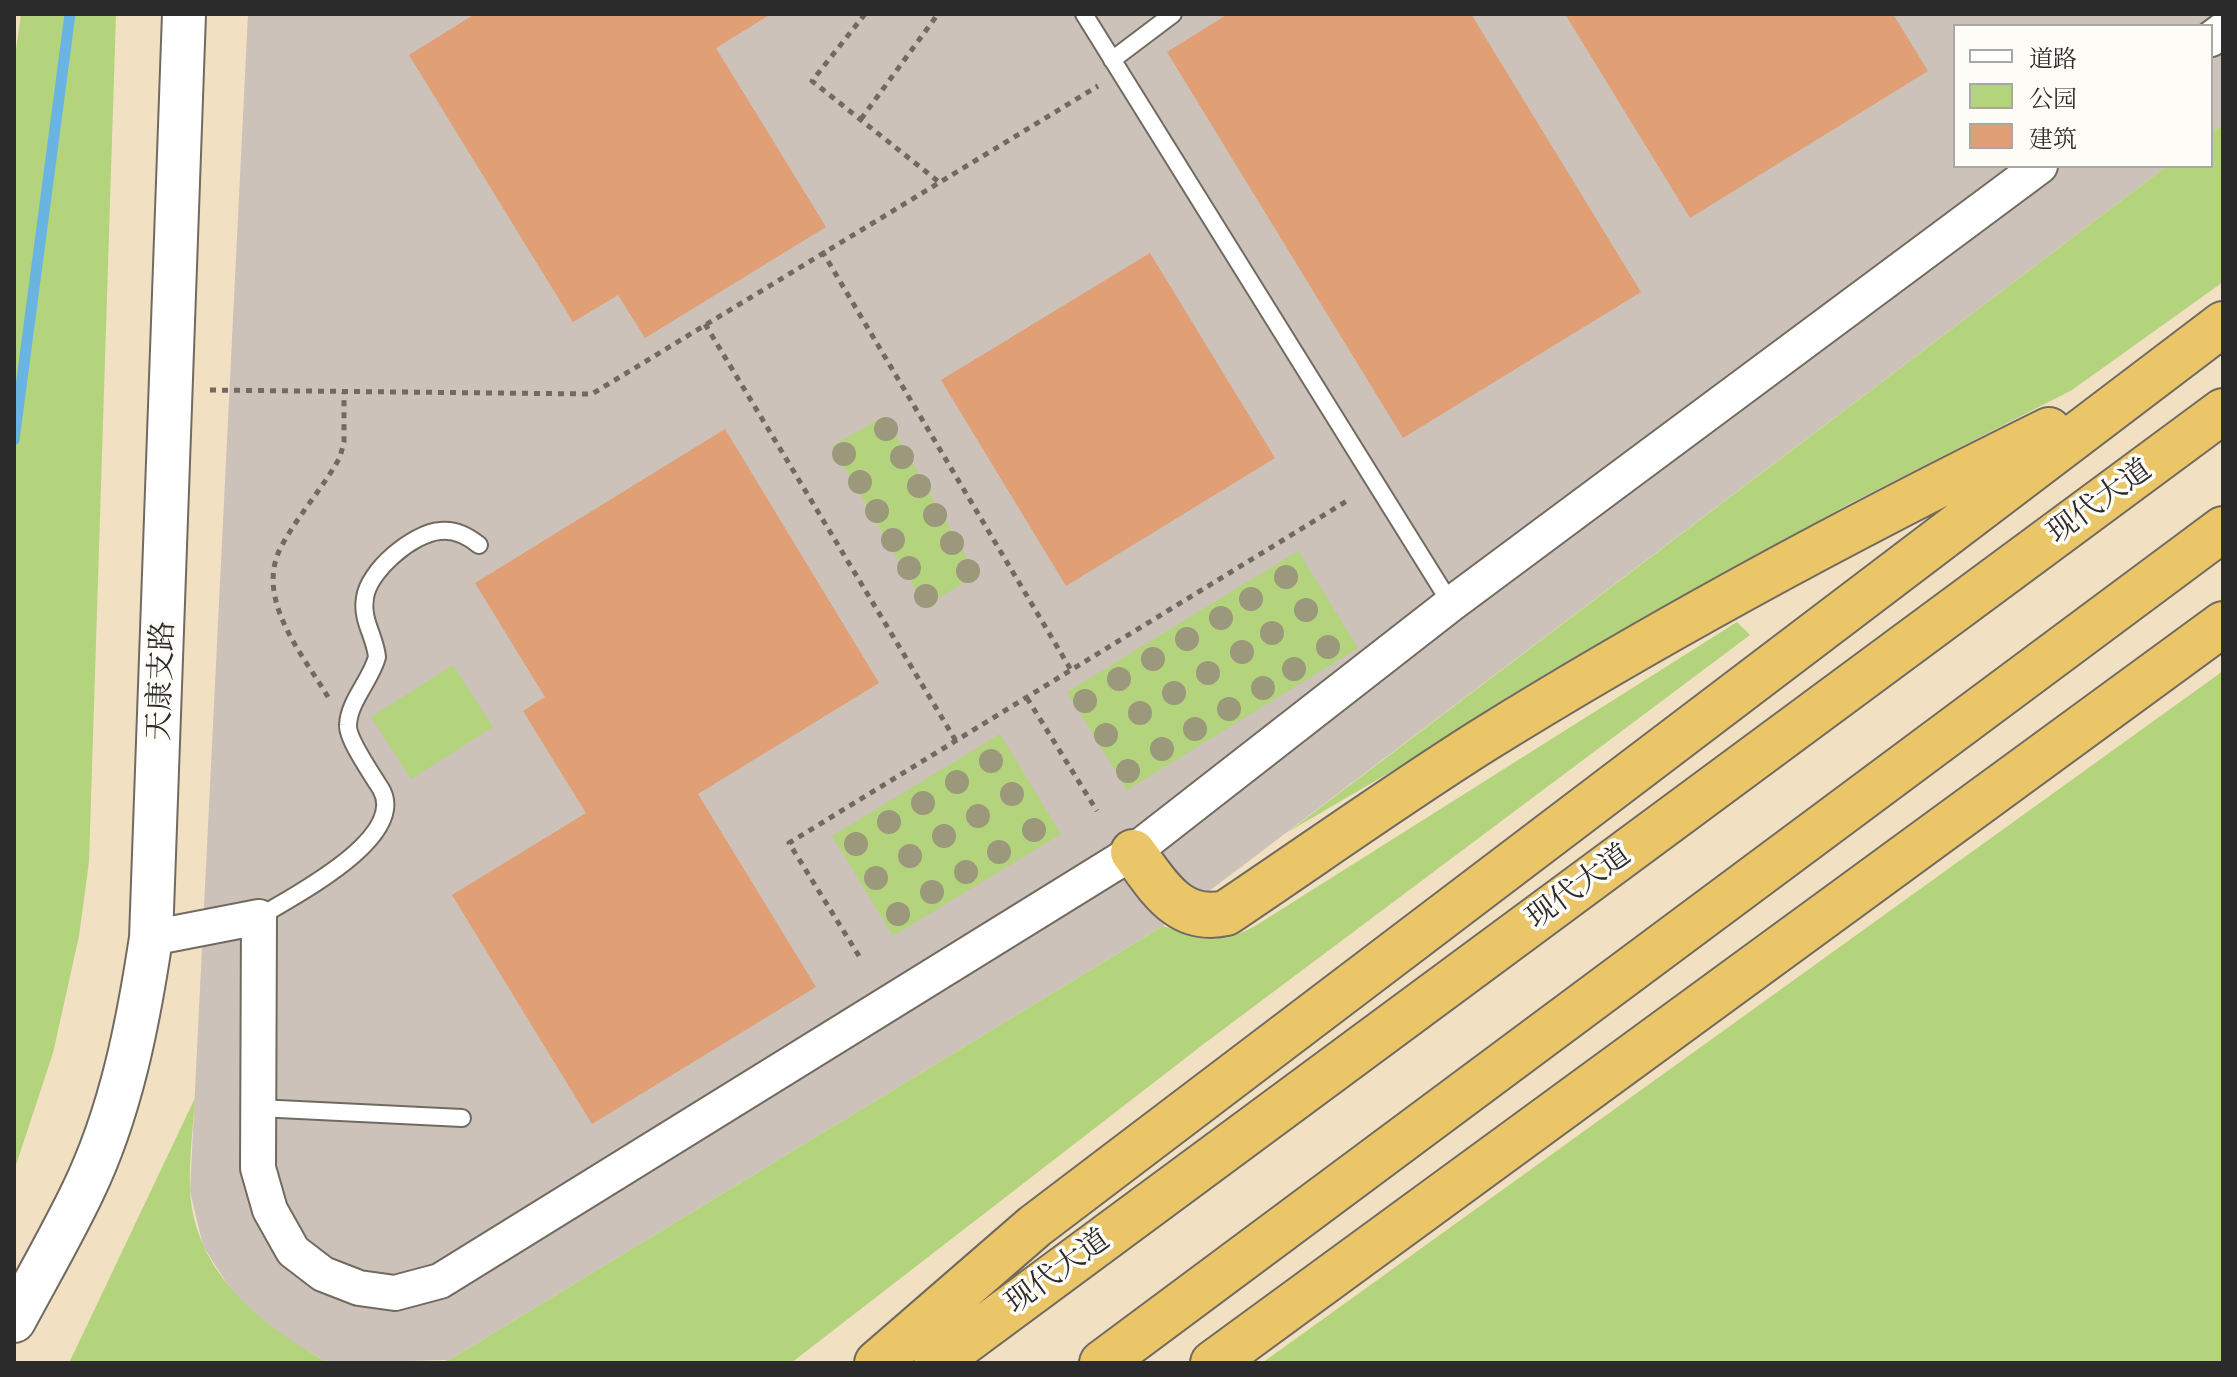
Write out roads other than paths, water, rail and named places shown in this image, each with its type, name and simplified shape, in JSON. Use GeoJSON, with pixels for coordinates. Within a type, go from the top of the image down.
{"type":"FeatureCollection","features":[{"type":"Feature","properties":{"kind":"highway"},"geometry":{"type":"LineString","coordinates":[[877,1363],[1035,1226],[2223,324]]}},
{"type":"Feature","properties":{"kind":"highway"},"geometry":{"type":"LineString","coordinates":[[1133,852],[1172,901],[1191,913],[1207,917],[1226,913],[1480,742],[1586,678],[1862,522],[2141,384]]}},
{"type":"Feature","properties":{"kind":"highway","name":"现代大道"},"geometry":{"type":"LineString","coordinates":[[936,1363],[2223,411]]}},
{"type":"Feature","properties":{"kind":"highway"},"geometry":{"type":"LineString","coordinates":[[1102,1363],[2223,529]]}},
{"type":"Feature","properties":{"kind":"highway"},"geometry":{"type":"LineString","coordinates":[[1213,1363],[2223,624]]}},
{"type":"Feature","properties":{"kind":"street","name":"天康支路"},"geometry":{"type":"LineString","coordinates":[[14,1321],[84,1189],[114,1108],[137,1027],[151,938],[184,14]]}},
{"type":"Feature","properties":{"kind":"street"},"geometry":{"type":"LineString","coordinates":[[151,938],[259,917],[258,1168],[270,1210],[293,1251],[323,1274],[359,1288],[395,1293],[440,1281],[1133,852],[1451,604],[2037,168]]}},
{"type":"Feature","properties":{"kind":"lane"},"geometry":{"type":"LineString","coordinates":[[1084,14],[1451,604]]}},
{"type":"Feature","properties":{"kind":"lane"},"geometry":{"type":"LineString","coordinates":[[1112,60],[1173,14]]}},
{"type":"Feature","properties":{"kind":"lane"},"geometry":{"type":"LineString","coordinates":[[259,917],[353,857],[382,820],[385,796],[348,731],[350,712],[377,657],[364,615],[367,586],[375,572],[428,533],[460,533],[479,545]]}},
{"type":"Feature","properties":{"kind":"lane"},"geometry":{"type":"LineString","coordinates":[[258,1108],[462,1118]]}},
{"type":"Feature","properties":{"kind":"waterway"},"geometry":{"type":"LineString","coordinates":[[14,440],[70,14]]}}]}
